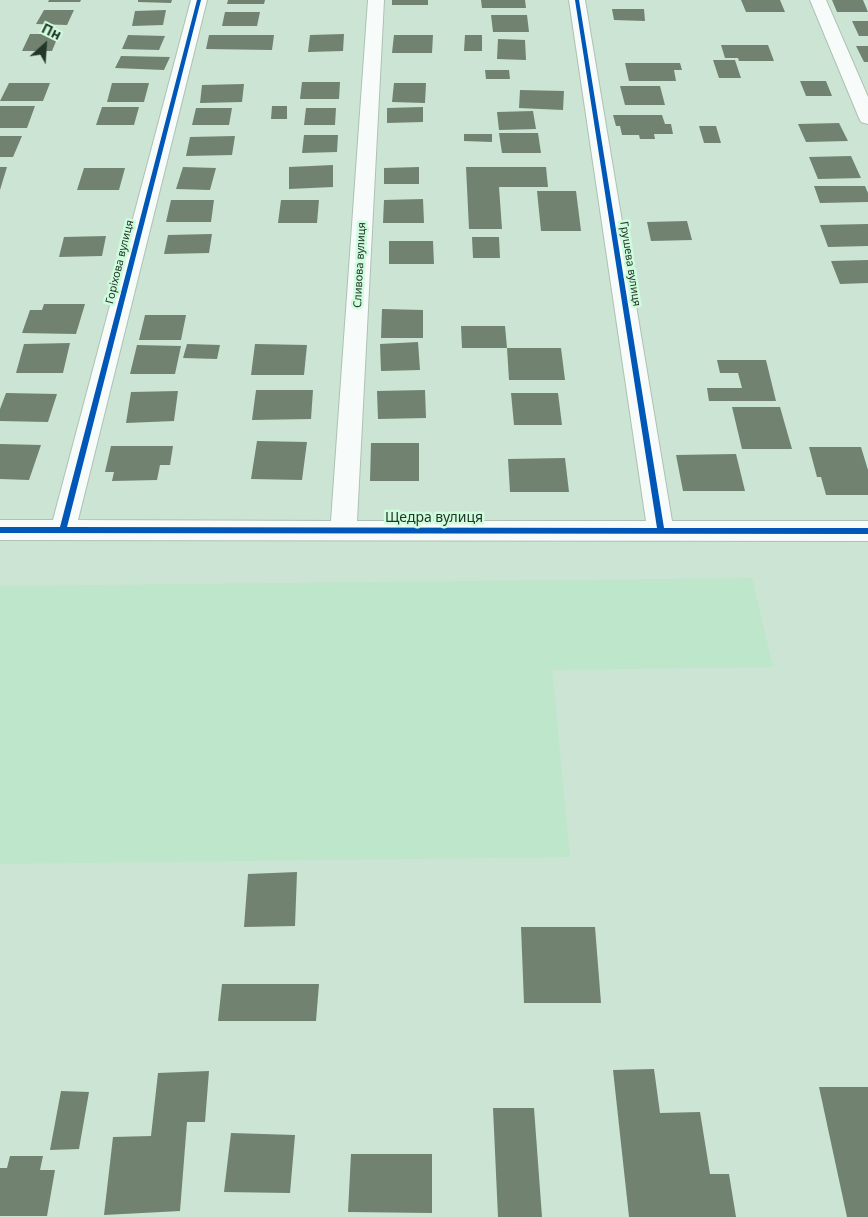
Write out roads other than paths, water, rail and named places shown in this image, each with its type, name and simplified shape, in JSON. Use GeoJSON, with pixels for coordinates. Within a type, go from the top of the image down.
{"type":"FeatureCollection","features":[{"type":"Feature","properties":{"kind":"street","name":"Горіхова вулиця"},"geometry":{"type":"LineString","coordinates":[[63,530],[199,0]]}},
{"type":"Feature","properties":{"kind":"street","name":"Сливова вулиця"},"geometry":{"type":"LineString","coordinates":[[343,531],[376,0]]}},
{"type":"Feature","properties":{"kind":"street","name":"Грушева вулиця"},"geometry":{"type":"LineString","coordinates":[[577,0],[661,531]]}},
{"type":"Feature","properties":{"kind":"street"},"geometry":{"type":"LineString","coordinates":[[818,0],[868,118]]}},
{"type":"Feature","properties":{"kind":"street","name":"Щедра вулиця"},"geometry":{"type":"LineString","coordinates":[[0,530],[868,531]]}}]}
